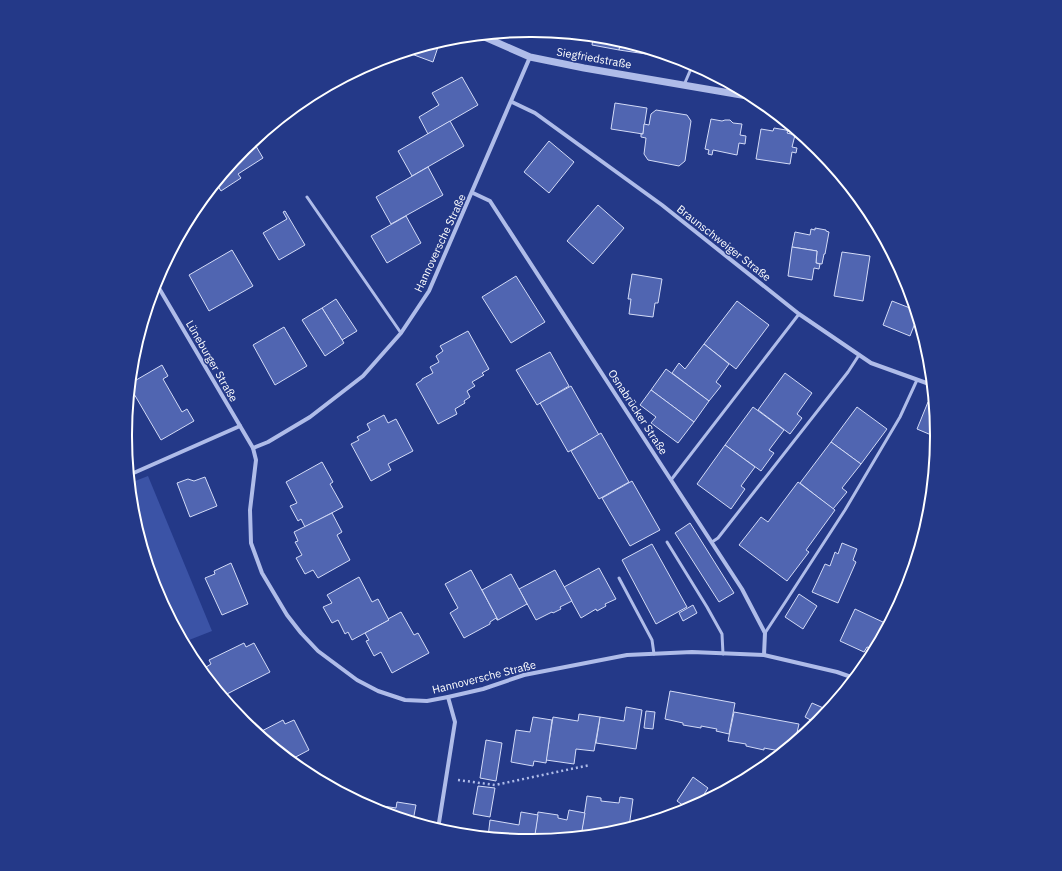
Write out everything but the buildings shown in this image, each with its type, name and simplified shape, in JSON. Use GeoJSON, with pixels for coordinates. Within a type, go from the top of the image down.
{"type":"FeatureCollection","features":[{"type":"Feature","properties":{"kind":"street","name":"Siegfriedstraße"},"geometry":{"type":"LineString","coordinates":[[490,39],[530,57],[584,68],[736,94]]}},
{"type":"Feature","properties":{"kind":"street","name":"Hannoversche Straße"},"geometry":{"type":"LineString","coordinates":[[530,57],[473,193],[429,291],[401,333],[364,376],[310,417],[268,442],[252,448],[256,460],[250,510],[251,543],[262,573],[287,614],[301,633],[318,651],[358,680],[378,691],[405,700],[427,701],[483,689],[524,675],[626,656],[654,654],[692,652],[764,655],[848,676]]}},
{"type":"Feature","properties":{"kind":"street","name":"Braunschweiger Straße"},"geometry":{"type":"LineString","coordinates":[[512,102],[535,113],[662,205],[799,314],[859,355],[871,363],[926,383]]}},
{"type":"Feature","properties":{"kind":"street","name":"Osnabrücker Straße"},"geometry":{"type":"LineString","coordinates":[[473,193],[490,201],[742,589],[765,633]]}},
{"type":"Feature","properties":{"kind":"street","name":"Lüneburger Straße"},"geometry":{"type":"LineString","coordinates":[[160,290],[252,448]]}},
{"type":"Feature","properties":{"kind":"street"},"geometry":{"type":"LineString","coordinates":[[134,473],[240,426]]}},
{"type":"Feature","properties":{"kind":"street"},"geometry":{"type":"LineString","coordinates":[[764,655],[765,633]]}},
{"type":"Feature","properties":{"kind":"street"},"geometry":{"type":"LineString","coordinates":[[439,823],[455,722],[448,697]]}},
{"type":"Feature","properties":{"kind":"lane"},"geometry":{"type":"LineString","coordinates":[[684,85],[690,70]]}},
{"type":"Feature","properties":{"kind":"lane"},"geometry":{"type":"LineString","coordinates":[[307,197],[401,333]]}},
{"type":"Feature","properties":{"kind":"lane"},"geometry":{"type":"LineString","coordinates":[[670,480],[799,314]]}},
{"type":"Feature","properties":{"kind":"lane"},"geometry":{"type":"LineString","coordinates":[[712,542],[718,538],[848,372],[859,355]]}},
{"type":"Feature","properties":{"kind":"lane"},"geometry":{"type":"LineString","coordinates":[[765,633],[845,510],[900,417],[917,380]]}},
{"type":"Feature","properties":{"kind":"lane"},"geometry":{"type":"LineString","coordinates":[[667,542],[722,634],[723,654]]}},
{"type":"Feature","properties":{"kind":"lane"},"geometry":{"type":"LineString","coordinates":[[619,578],[652,640],[654,654]]}},
{"type":"Feature","properties":{"kind":"path"},"geometry":{"type":"LineString","coordinates":[[446,778],[495,785],[590,765]]}},
{"type":"Feature","properties":{"kind":"shaded area"},"geometry":{"type":"Polygon","coordinates":[[[148,476],[212,631],[189,640],[174,612],[163,588],[146,539],[135,481],[148,476]]]}}]}
